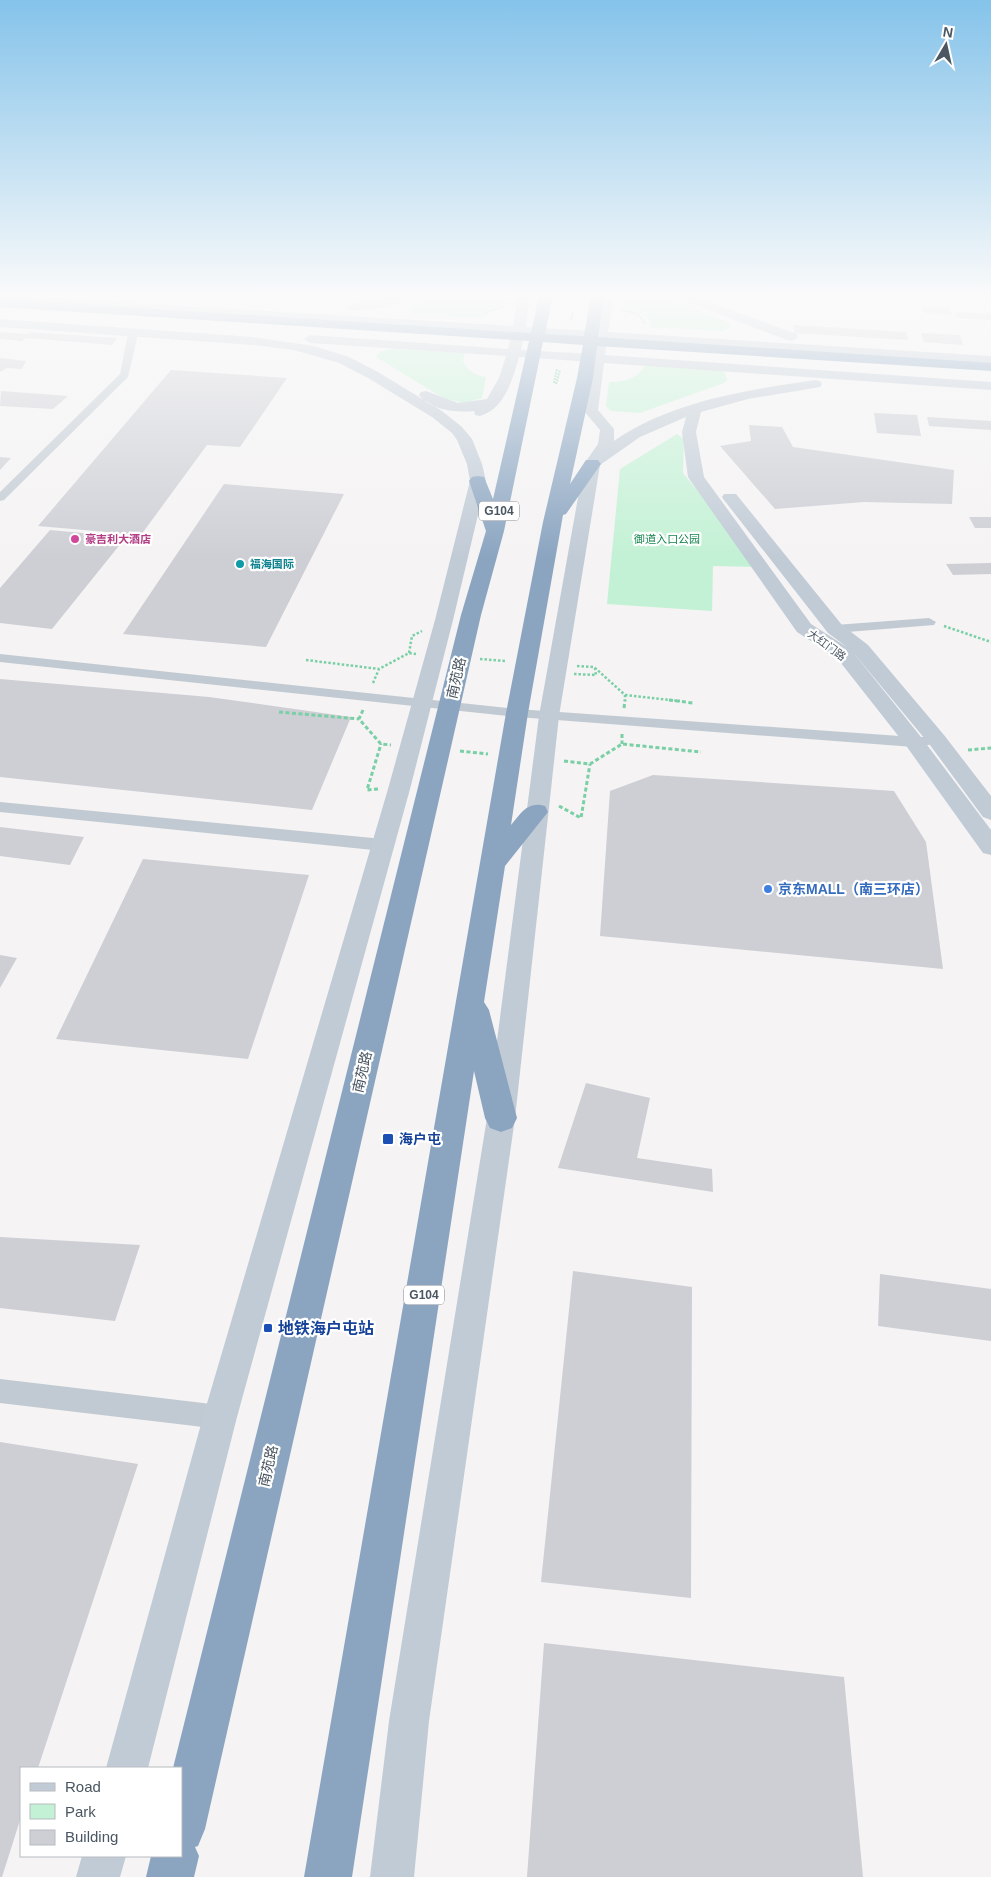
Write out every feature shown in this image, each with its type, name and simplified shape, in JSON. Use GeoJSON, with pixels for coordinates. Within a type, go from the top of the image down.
{"type":"FeatureCollection","features":[{"type":"Feature","properties":{"kind":"highway","name":"南苑路"},"geometry":{"type":"LineString","coordinates":[[182,1825],[436,703],[471,615],[495,531],[526,383]]}},
{"type":"Feature","properties":{"kind":"highway","name":"G104"},"geometry":{"type":"LineString","coordinates":[[328,1877],[493,863],[533,715],[552,522],[590,383]]}},
{"type":"Feature","properties":{"kind":"highway"},"geometry":{"type":"LineString","coordinates":[[552,522],[592,464]]}},
{"type":"Feature","properties":{"kind":"highway"},"geometry":{"type":"LineString","coordinates":[[478,480],[495,531]]}},
{"type":"Feature","properties":{"kind":"highway"},"geometry":{"type":"LineString","coordinates":[[493,863],[536,812]]}},
{"type":"Feature","properties":{"kind":"highway"},"geometry":{"type":"LineString","coordinates":[[471,1000],[501,1118]]}},
{"type":"Feature","properties":{"kind":"highway"},"geometry":{"type":"LineString","coordinates":[[170,1877],[175,1857]]}},
{"type":"Feature","properties":{"kind":"street"},"geometry":{"type":"LineString","coordinates":[[0,498],[118,383]]}},
{"type":"Feature","properties":{"kind":"street"},"geometry":{"type":"LineString","coordinates":[[127,1767],[220,1417],[383,846],[436,703],[478,480],[475,460],[464,436],[444,418],[384,383]]}},
{"type":"Feature","properties":{"kind":"street"},"geometry":{"type":"LineString","coordinates":[[403,383],[444,406],[472,407],[493,402]]}},
{"type":"Feature","properties":{"kind":"street"},"geometry":{"type":"LineString","coordinates":[[464,436],[470,421],[493,402],[502,383]]}},
{"type":"Feature","properties":{"kind":"street"},"geometry":{"type":"LineString","coordinates":[[508,383],[512,396],[521,406]]}},
{"type":"Feature","properties":{"kind":"street"},"geometry":{"type":"LineString","coordinates":[[392,1877],[409,1721],[501,1118],[536,812],[533,715],[556,673],[592,464],[606,444],[607,429],[591,411],[592,383]]}},
{"type":"Feature","properties":{"kind":"street"},"geometry":{"type":"LineString","coordinates":[[591,411],[614,420],[641,419],[736,386],[739,383]]}},
{"type":"Feature","properties":{"kind":"street"},"geometry":{"type":"LineString","coordinates":[[944,383],[991,386]]}},
{"type":"Feature","properties":{"kind":"street"},"geometry":{"type":"LineString","coordinates":[[592,464],[639,432],[694,408],[770,390],[816,384],[872,385],[991,392]]}},
{"type":"Feature","properties":{"kind":"street","name":"大红门路"},"geometry":{"type":"LineString","coordinates":[[694,408],[689,432],[696,477],[804,628],[844,654],[914,742],[991,847]]}},
{"type":"Feature","properties":{"kind":"street","name":"大红门路"},"geometry":{"type":"LineString","coordinates":[[692,460],[724,490],[835,630],[861,650],[936,740],[991,812]]}},
{"type":"Feature","properties":{"kind":"street"},"geometry":{"type":"LineString","coordinates":[[835,630],[929,622]]}},
{"type":"Feature","properties":{"kind":"street"},"geometry":{"type":"LineString","coordinates":[[0,658],[436,703],[533,715],[914,742],[936,740]]}},
{"type":"Feature","properties":{"kind":"street"},"geometry":{"type":"LineString","coordinates":[[0,807],[383,846]]}},
{"type":"Feature","properties":{"kind":"street"},"geometry":{"type":"LineString","coordinates":[[0,1391],[220,1417]]}},
{"type":"Feature","properties":{"kind":"street"},"geometry":{"type":"LineString","coordinates":[[98,1877],[104,1857]]}},
{"type":"Feature","properties":{"kind":"path"},"geometry":{"type":"LineString","coordinates":[[929,622],[950,627],[991,642]]}},
{"type":"Feature","properties":{"kind":"path"},"geometry":{"type":"LineString","coordinates":[[409,653],[412,636]]}},
{"type":"Feature","properties":{"kind":"path"},"geometry":{"type":"LineString","coordinates":[[306,660],[379,669]]}},
{"type":"Feature","properties":{"kind":"path"},"geometry":{"type":"LineString","coordinates":[[556,673],[596,675],[594,667],[624,695],[693,703]]}},
{"type":"Feature","properties":{"kind":"path"},"geometry":{"type":"LineString","coordinates":[[623,715],[624,695]]}},
{"type":"Feature","properties":{"kind":"path"},"geometry":{"type":"LineString","coordinates":[[279,712],[359,719]]}},
{"type":"Feature","properties":{"kind":"path"},"geometry":{"type":"LineString","coordinates":[[622,734],[622,744],[701,752]]}},
{"type":"Feature","properties":{"kind":"path"},"geometry":{"type":"LineString","coordinates":[[367,790],[381,744]]}},
{"type":"Feature","properties":{"kind":"path"},"geometry":{"type":"LineString","coordinates":[[581,818],[590,764]]}},
{"type":"Feature","properties":{"kind":"green space"},"geometry":{"type":"Polygon","coordinates":[[[418,383],[485,383],[482,398],[464,403],[445,399],[418,383]]]}},
{"type":"Feature","properties":{"kind":"green space"},"geometry":{"type":"Polygon","coordinates":[[[609,383],[724,383],[640,413],[611,411],[606,406],[609,383]]]}},
{"type":"Feature","properties":{"kind":"green space","name":"御道入口公园"},"geometry":{"type":"Polygon","coordinates":[[[677,434],[684,439],[683,473],[760,567],[713,566],[712,611],[607,604],[620,469],[677,434]]]}},
{"type":"Feature","properties":{"kind":"building"},"geometry":{"type":"Polygon","coordinates":[[[160,383],[284,383],[240,447],[207,445],[141,535],[38,526],[160,383]]]}},
{"type":"Feature","properties":{"kind":"building"},"geometry":{"type":"Polygon","coordinates":[[[1,391],[68,396],[53,409],[0,406],[1,391]]]}},
{"type":"Feature","properties":{"kind":"building"},"geometry":{"type":"Polygon","coordinates":[[[874,413],[917,415],[921,436],[877,433],[874,413]]]}},
{"type":"Feature","properties":{"kind":"building"},"geometry":{"type":"Polygon","coordinates":[[[927,417],[991,421],[991,430],[929,426],[927,417]]]}},
{"type":"Feature","properties":{"kind":"building"},"geometry":{"type":"Polygon","coordinates":[[[749,425],[782,427],[793,447],[954,470],[952,504],[864,502],[775,509],[720,446],[751,441],[749,425]]]}},
{"type":"Feature","properties":{"kind":"building"},"geometry":{"type":"Polygon","coordinates":[[[0,457],[11,458],[0,470],[0,457]]]}},
{"type":"Feature","properties":{"kind":"building","name":"福海国际"},"geometry":{"type":"Polygon","coordinates":[[[224,484],[344,494],[266,647],[123,634],[224,484]]]}},
{"type":"Feature","properties":{"kind":"building"},"geometry":{"type":"Polygon","coordinates":[[[969,517],[991,517],[991,528],[975,528],[969,517]]]}},
{"type":"Feature","properties":{"kind":"building"},"geometry":{"type":"Polygon","coordinates":[[[50,530],[126,537],[52,629],[0,623],[0,588],[50,530]]]}},
{"type":"Feature","properties":{"kind":"building"},"geometry":{"type":"Polygon","coordinates":[[[991,563],[991,574],[953,575],[946,564],[991,563]]]}},
{"type":"Feature","properties":{"kind":"building"},"geometry":{"type":"Polygon","coordinates":[[[0,679],[209,697],[351,717],[312,810],[0,777],[0,679]]]}},
{"type":"Feature","properties":{"kind":"building","name":"京东MALL（南三环店）"},"geometry":{"type":"Polygon","coordinates":[[[653,775],[894,791],[926,842],[943,969],[600,936],[610,791],[653,775]]]}},
{"type":"Feature","properties":{"kind":"building"},"geometry":{"type":"Polygon","coordinates":[[[0,827],[84,837],[70,865],[0,856],[0,827]]]}},
{"type":"Feature","properties":{"kind":"building"},"geometry":{"type":"Polygon","coordinates":[[[143,859],[309,875],[248,1059],[56,1039],[143,859]]]}},
{"type":"Feature","properties":{"kind":"building"},"geometry":{"type":"Polygon","coordinates":[[[0,955],[17,958],[0,988],[0,955]]]}},
{"type":"Feature","properties":{"kind":"building"},"geometry":{"type":"Polygon","coordinates":[[[586,1083],[650,1098],[637,1158],[712,1169],[713,1192],[558,1168],[586,1083]]]}},
{"type":"Feature","properties":{"kind":"building"},"geometry":{"type":"Polygon","coordinates":[[[0,1237],[140,1245],[115,1321],[0,1308],[0,1237]]]}},
{"type":"Feature","properties":{"kind":"building"},"geometry":{"type":"Polygon","coordinates":[[[573,1271],[692,1287],[691,1598],[541,1582],[573,1271]]]}},
{"type":"Feature","properties":{"kind":"building"},"geometry":{"type":"Polygon","coordinates":[[[880,1274],[991,1289],[991,1341],[878,1326],[880,1274]]]}},
{"type":"Feature","properties":{"kind":"building"},"geometry":{"type":"Polygon","coordinates":[[[0,1442],[138,1464],[38,1767],[20,1767],[20,1820],[2,1877],[0,1877],[0,1442]]]}},
{"type":"Feature","properties":{"kind":"building"},"geometry":{"type":"Polygon","coordinates":[[[544,1643],[844,1677],[863,1877],[527,1877],[544,1643]]]}},
{"type":"Feature","properties":{"kind":"place","name":"豪吉利大酒店"},"geometry":{"type":"Point","coordinates":[75,539]}},
{"type":"Feature","properties":{"kind":"place","name":"福海国际"},"geometry":{"type":"Point","coordinates":[240,564]}},
{"type":"Feature","properties":{"kind":"place","name":"京东MALL（南三环店）"},"geometry":{"type":"Point","coordinates":[768,889]}},
{"type":"Feature","properties":{"kind":"place","name":"海户屯"},"geometry":{"type":"Point","coordinates":[388,1139]}},
{"type":"Feature","properties":{"kind":"place","name":"地铁海户屯站"},"geometry":{"type":"Point","coordinates":[268,1328]}}]}
